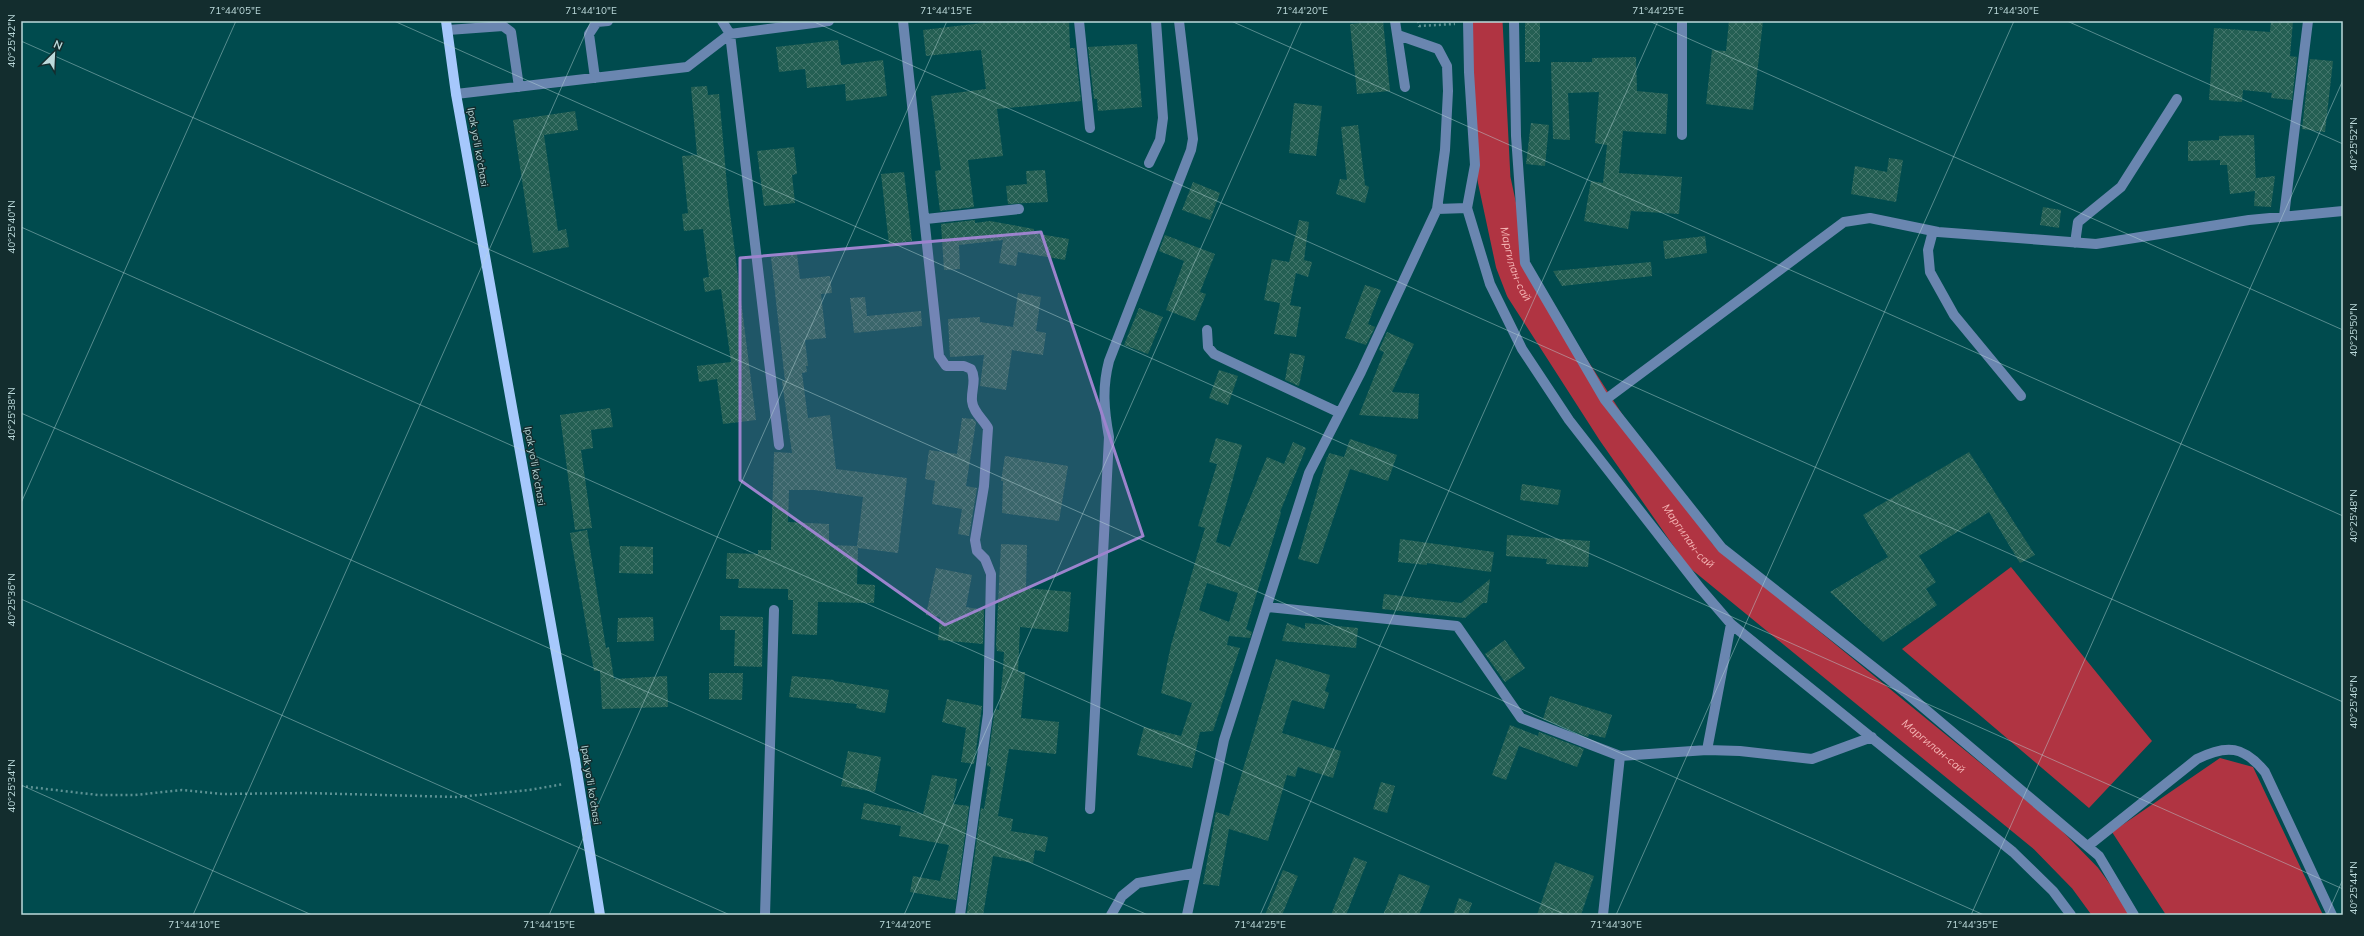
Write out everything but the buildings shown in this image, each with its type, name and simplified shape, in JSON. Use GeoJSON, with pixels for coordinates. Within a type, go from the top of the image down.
{"type":"FeatureCollection","features":[{"type":"Feature","properties":{"kind":"main road","name":"Ipak yo'li ko'chasi"},"geometry":{"type":"LineString","coordinates":[[447,26],[456,94],[578,781],[600,915]]}},
{"type":"Feature","properties":{"kind":"street"},"geometry":{"type":"LineString","coordinates":[[595,78],[589,34],[597,22],[608,21]]}},
{"type":"Feature","properties":{"kind":"street"},"geometry":{"type":"LineString","coordinates":[[722,21],[730,34],[779,445]]}},
{"type":"Feature","properties":{"kind":"street"},"geometry":{"type":"LineString","coordinates":[[456,94],[687,67],[730,34],[829,21]]}},
{"type":"Feature","properties":{"kind":"street"},"geometry":{"type":"LineString","coordinates":[[903,21],[926,219],[939,356],[946,366],[964,366],[971,369],[974,374],[972,401],[976,412],[988,428],[984,486],[975,540],[977,551],[985,559],[991,574],[988,714],[960,915]]}},
{"type":"Feature","properties":{"kind":"street"},"geometry":{"type":"LineString","coordinates":[[1079,21],[1090,128]]}},
{"type":"Feature","properties":{"kind":"street"},"geometry":{"type":"LineString","coordinates":[[1149,163],[1160,140],[1163,118],[1156,21]]}},
{"type":"Feature","properties":{"kind":"street"},"geometry":{"type":"LineString","coordinates":[[1090,809],[1109,437],[1104,405],[1104,380],[1109,361],[1191,150],[1193,139],[1179,21]]}},
{"type":"Feature","properties":{"kind":"street"},"geometry":{"type":"LineString","coordinates":[[1395,21],[1405,87]]}},
{"type":"Feature","properties":{"kind":"street"},"geometry":{"type":"LineString","coordinates":[[1514,21],[1516,136],[1525,263],[1605,400],[1722,548],[1905,692],[2088,846],[2099,856],[2134,915]]}},
{"type":"Feature","properties":{"kind":"street"},"geometry":{"type":"LineString","coordinates":[[1682,21],[1682,135]]}},
{"type":"Feature","properties":{"kind":"street"},"geometry":{"type":"LineString","coordinates":[[2284,216],[2308,21]]}},
{"type":"Feature","properties":{"kind":"street"},"geometry":{"type":"LineString","coordinates":[[1468,22],[1469,72],[1475,165],[1467,208],[1490,284],[1522,349],[1569,420],[1700,588],[1732,624],[2013,852],[2053,891],[2072,915]]}},
{"type":"Feature","properties":{"kind":"street"},"geometry":{"type":"LineString","coordinates":[[447,26],[504,26],[511,32],[519,87]]}},
{"type":"Feature","properties":{"kind":"street"},"geometry":{"type":"LineString","coordinates":[[1188,915],[1194,873],[1224,740],[1268,607],[1309,473],[1378,337],[1437,209],[1445,150],[1448,91],[1447,66],[1438,50],[1398,34]]}},
{"type":"Feature","properties":{"kind":"street"},"geometry":{"type":"LineString","coordinates":[[2075,243],[2078,222],[2121,187],[2177,99]]}},
{"type":"Feature","properties":{"kind":"street"},"geometry":{"type":"LineString","coordinates":[[1437,209],[1467,208]]}},
{"type":"Feature","properties":{"kind":"street"},"geometry":{"type":"LineString","coordinates":[[926,219],[1019,209]]}},
{"type":"Feature","properties":{"kind":"street"},"geometry":{"type":"LineString","coordinates":[[1605,400],[1844,222],[1870,218],[1933,231],[2096,244],[2249,220],[2343,211]]}},
{"type":"Feature","properties":{"kind":"street"},"geometry":{"type":"LineString","coordinates":[[1933,231],[1928,250],[1930,272],[1954,315],[2021,396]]}},
{"type":"Feature","properties":{"kind":"street"},"geometry":{"type":"LineString","coordinates":[[1206,330],[1208,347],[1214,354],[1340,413]]}},
{"type":"Feature","properties":{"kind":"street"},"geometry":{"type":"LineString","coordinates":[[1268,607],[1457,626],[1521,718],[1620,756],[1707,750],[1740,751],[1812,759],[1872,737]]}},
{"type":"Feature","properties":{"kind":"street"},"geometry":{"type":"LineString","coordinates":[[765,915],[774,610]]}},
{"type":"Feature","properties":{"kind":"street"},"geometry":{"type":"LineString","coordinates":[[1707,750],[1732,624]]}},
{"type":"Feature","properties":{"kind":"street"},"geometry":{"type":"LineString","coordinates":[[2088,846],[2198,759],[2209,753],[2231,749],[2244,752],[2254,758],[2264,772],[2332,915]]}},
{"type":"Feature","properties":{"kind":"street"},"geometry":{"type":"LineString","coordinates":[[1603,915],[1620,756]]}},
{"type":"Feature","properties":{"kind":"street"},"geometry":{"type":"LineString","coordinates":[[1111,915],[1122,896],[1138,883],[1194,873]]}},
{"type":"Feature","properties":{"kind":"path"},"geometry":{"type":"LineString","coordinates":[[1418,21],[1419,26],[1468,22]]}},
{"type":"Feature","properties":{"kind":"path"},"geometry":{"type":"LineString","coordinates":[[21,786],[98,795],[135,795],[182,790],[222,794],[306,793],[458,797],[529,790],[578,781]]}},
{"type":"Feature","properties":{"kind":"highlighted area"},"geometry":{"type":"Polygon","coordinates":[[[1041,232],[1143,536],[945,625],[740,480],[740,258],[1041,232]]]}},
{"type":"Feature","properties":{"kind":"shaded area"},"geometry":{"type":"Polygon","coordinates":[[[2011,567],[2152,741],[2089,808],[1902,649],[2011,567]]]}},
{"type":"Feature","properties":{"kind":"shaded area"},"geometry":{"type":"Polygon","coordinates":[[[2220,758],[2253,767],[2323,915],[2166,915],[2112,832],[2220,758]]]}},
{"type":"Feature","properties":{"kind":"waterway","name":"Маргилан-сай"},"geometry":{"type":"LineString","coordinates":[[1486,21],[1494,179],[1512,263],[1522,289],[1614,432],[1700,555],[2045,837],[2085,878],[2112,915]]}}]}
